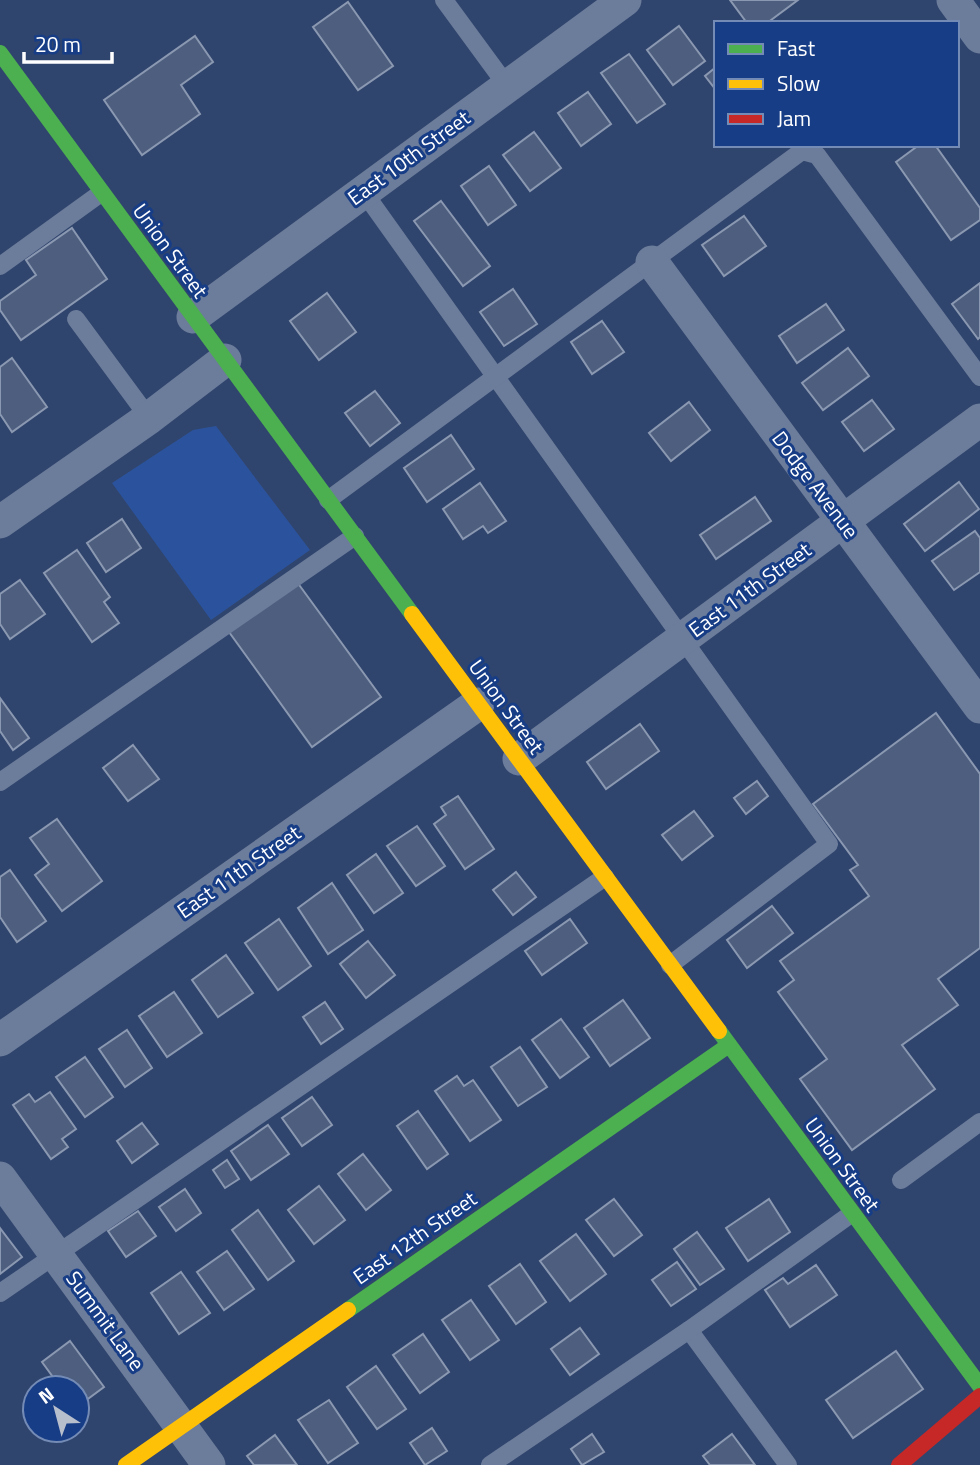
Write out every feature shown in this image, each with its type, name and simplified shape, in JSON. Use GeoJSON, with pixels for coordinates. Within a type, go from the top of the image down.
{"type":"FeatureCollection","features":[{"type":"Feature","properties":{"kind":"main road","name":"Union Street"},"geometry":{"type":"LineString","coordinates":[[0,53],[980,1386]]}},
{"type":"Feature","properties":{"kind":"main road","name":"East 12th Street"},"geometry":{"type":"LineString","coordinates":[[126,1465],[729,1045]]}},
{"type":"Feature","properties":{"kind":"main road"},"geometry":{"type":"LineString","coordinates":[[899,1465],[980,1396]]}},
{"type":"Feature","properties":{"kind":"street","name":"East 10th Street"},"geometry":{"type":"LineString","coordinates":[[193,317],[625,0]]}},
{"type":"Feature","properties":{"kind":"street"},"geometry":{"type":"LineString","coordinates":[[953,0],[980,37]]}},
{"type":"Feature","properties":{"kind":"street","name":"Dodge Avenue"},"geometry":{"type":"LineString","coordinates":[[652,262],[980,707]]}},
{"type":"Feature","properties":{"kind":"street"},"geometry":{"type":"LineString","coordinates":[[0,522],[149,418],[225,360]]}},
{"type":"Feature","properties":{"kind":"street","name":"East 11th Street"},"geometry":{"type":"LineString","coordinates":[[519,760],[980,420]]}},
{"type":"Feature","properties":{"kind":"street","name":"East 11th Street"},"geometry":{"type":"LineString","coordinates":[[0,1040],[478,704]]}},
{"type":"Feature","properties":{"kind":"street","name":"Summit Lane"},"geometry":{"type":"LineString","coordinates":[[0,1178],[209,1465]]}},
{"type":"Feature","properties":{"kind":"lane"},"geometry":{"type":"LineString","coordinates":[[444,0],[507,86]]}},
{"type":"Feature","properties":{"kind":"lane"},"geometry":{"type":"LineString","coordinates":[[328,500],[802,151],[817,155],[980,377]]}},
{"type":"Feature","properties":{"kind":"lane"},"geometry":{"type":"LineString","coordinates":[[363,191],[829,844],[670,965]]}},
{"type":"Feature","properties":{"kind":"lane"},"geometry":{"type":"LineString","coordinates":[[0,266],[101,193]]}},
{"type":"Feature","properties":{"kind":"lane"},"geometry":{"type":"LineString","coordinates":[[76,320],[149,418]]}},
{"type":"Feature","properties":{"kind":"lane"},"geometry":{"type":"LineString","coordinates":[[0,782],[355,536]]}},
{"type":"Feature","properties":{"kind":"lane"},"geometry":{"type":"LineString","coordinates":[[0,1293],[604,877]]}},
{"type":"Feature","properties":{"kind":"lane"},"geometry":{"type":"LineString","coordinates":[[901,1180],[980,1122]]}},
{"type":"Feature","properties":{"kind":"lane"},"geometry":{"type":"LineString","coordinates":[[490,1465],[690,1330],[851,1213]]}},
{"type":"Feature","properties":{"kind":"lane"},"geometry":{"type":"LineString","coordinates":[[690,1330],[788,1465]]}},
{"type":"Feature","properties":{"kind":"shaded area"},"geometry":{"type":"Polygon","coordinates":[[[216,426],[310,550],[211,620],[112,483],[193,430],[216,426]]]}},
{"type":"Feature","properties":{"kind":"building"},"geometry":{"type":"Polygon","coordinates":[[[730,0],[798,0],[770,21],[746,21],[730,0]]]}},
{"type":"Feature","properties":{"kind":"building"},"geometry":{"type":"Polygon","coordinates":[[[348,2],[393,66],[358,90],[313,27],[348,2]]]}},
{"type":"Feature","properties":{"kind":"building"},"geometry":{"type":"Polygon","coordinates":[[[679,26],[705,61],[673,85],[647,50],[679,26]]]}},
{"type":"Feature","properties":{"kind":"building"},"geometry":{"type":"Polygon","coordinates":[[[195,36],[213,62],[181,85],[200,114],[142,155],[104,100],[195,36]]]}},
{"type":"Feature","properties":{"kind":"building"},"geometry":{"type":"Polygon","coordinates":[[[629,54],[665,104],[637,123],[601,73],[629,54]]]}},
{"type":"Feature","properties":{"kind":"building"},"geometry":{"type":"Polygon","coordinates":[[[714,69],[714,87],[705,76],[714,69]]]}},
{"type":"Feature","properties":{"kind":"building"},"geometry":{"type":"Polygon","coordinates":[[[588,92],[611,124],[581,146],[558,113],[588,92]]]}},
{"type":"Feature","properties":{"kind":"building"},"geometry":{"type":"Polygon","coordinates":[[[534,132],[561,168],[530,191],[503,155],[534,132]]]}},
{"type":"Feature","properties":{"kind":"building"},"geometry":{"type":"Polygon","coordinates":[[[916,147],[936,147],[980,208],[980,220],[951,240],[896,162],[916,147]]]}},
{"type":"Feature","properties":{"kind":"building"},"geometry":{"type":"Polygon","coordinates":[[[489,166],[516,205],[488,225],[461,186],[489,166]]]}},
{"type":"Feature","properties":{"kind":"building"},"geometry":{"type":"Polygon","coordinates":[[[441,201],[490,266],[463,286],[414,221],[441,201]]]}},
{"type":"Feature","properties":{"kind":"building"},"geometry":{"type":"Polygon","coordinates":[[[744,216],[766,246],[724,276],[702,245],[744,216]]]}},
{"type":"Feature","properties":{"kind":"building"},"geometry":{"type":"Polygon","coordinates":[[[72,228],[107,279],[21,340],[0,310],[0,301],[36,275],[26,260],[72,228]]]}},
{"type":"Feature","properties":{"kind":"building"},"geometry":{"type":"Polygon","coordinates":[[[980,283],[980,337],[978,339],[952,304],[980,283]]]}},
{"type":"Feature","properties":{"kind":"building"},"geometry":{"type":"Polygon","coordinates":[[[513,289],[537,324],[504,346],[480,312],[513,289]]]}},
{"type":"Feature","properties":{"kind":"building"},"geometry":{"type":"Polygon","coordinates":[[[327,293],[356,332],[319,360],[290,321],[327,293]]]}},
{"type":"Feature","properties":{"kind":"building"},"geometry":{"type":"Polygon","coordinates":[[[826,304],[844,330],[797,363],[779,336],[826,304]]]}},
{"type":"Feature","properties":{"kind":"building"},"geometry":{"type":"Polygon","coordinates":[[[602,321],[624,352],[592,374],[571,342],[602,321]]]}},
{"type":"Feature","properties":{"kind":"building"},"geometry":{"type":"Polygon","coordinates":[[[848,348],[869,376],[823,410],[802,383],[848,348]]]}},
{"type":"Feature","properties":{"kind":"building"},"geometry":{"type":"Polygon","coordinates":[[[12,358],[47,407],[12,432],[0,414],[0,367],[12,358]]]}},
{"type":"Feature","properties":{"kind":"building"},"geometry":{"type":"Polygon","coordinates":[[[375,391],[400,423],[370,446],[345,413],[375,391]]]}},
{"type":"Feature","properties":{"kind":"building"},"geometry":{"type":"Polygon","coordinates":[[[872,400],[894,429],[864,451],[842,422],[872,400]]]}},
{"type":"Feature","properties":{"kind":"building"},"geometry":{"type":"Polygon","coordinates":[[[689,402],[710,430],[671,461],[649,433],[689,402]]]}},
{"type":"Feature","properties":{"kind":"building"},"geometry":{"type":"Polygon","coordinates":[[[451,435],[474,469],[427,502],[404,468],[451,435]]]}},
{"type":"Feature","properties":{"kind":"building"},"geometry":{"type":"Polygon","coordinates":[[[959,482],[979,509],[925,551],[904,524],[959,482]]]}},
{"type":"Feature","properties":{"kind":"building"},"geometry":{"type":"Polygon","coordinates":[[[480,483],[506,521],[488,533],[483,526],[463,539],[443,509],[480,483]]]}},
{"type":"Feature","properties":{"kind":"building"},"geometry":{"type":"Polygon","coordinates":[[[755,497],[771,521],[716,559],[700,535],[755,497]]]}},
{"type":"Feature","properties":{"kind":"building"},"geometry":{"type":"Polygon","coordinates":[[[122,519],[141,548],[106,572],[87,543],[122,519]]]}},
{"type":"Feature","properties":{"kind":"building"},"geometry":{"type":"Polygon","coordinates":[[[975,531],[980,538],[980,572],[954,590],[932,561],[975,531]]]}},
{"type":"Feature","properties":{"kind":"building"},"geometry":{"type":"Polygon","coordinates":[[[77,550],[110,597],[104,602],[119,623],[92,642],[44,573],[77,550]]]}},
{"type":"Feature","properties":{"kind":"building"},"geometry":{"type":"Polygon","coordinates":[[[20,580],[45,614],[10,639],[0,624],[0,594],[20,580]]]}},
{"type":"Feature","properties":{"kind":"building"},"geometry":{"type":"Polygon","coordinates":[[[297,582],[381,697],[312,747],[229,632],[297,582]]]}},
{"type":"Feature","properties":{"kind":"building"},"geometry":{"type":"Polygon","coordinates":[[[0,698],[29,738],[13,750],[0,731],[0,698]]]}},
{"type":"Feature","properties":{"kind":"building"},"geometry":{"type":"Polygon","coordinates":[[[936,713],[980,774],[980,948],[938,979],[958,1005],[902,1045],[935,1089],[852,1150],[800,1079],[827,1059],[778,992],[794,980],[780,961],[869,896],[850,870],[858,865],[813,804],[936,713]]]}},
{"type":"Feature","properties":{"kind":"building"},"geometry":{"type":"Polygon","coordinates":[[[640,724],[659,751],[606,789],[587,762],[640,724]]]}},
{"type":"Feature","properties":{"kind":"building"},"geometry":{"type":"Polygon","coordinates":[[[133,745],[159,779],[128,801],[103,768],[133,745]]]}},
{"type":"Feature","properties":{"kind":"building"},"geometry":{"type":"Polygon","coordinates":[[[757,781],[768,796],[746,814],[734,798],[757,781]]]}},
{"type":"Feature","properties":{"kind":"building"},"geometry":{"type":"Polygon","coordinates":[[[458,796],[494,849],[465,869],[434,824],[446,815],[441,807],[458,796]]]}},
{"type":"Feature","properties":{"kind":"building"},"geometry":{"type":"Polygon","coordinates":[[[694,811],[713,836],[682,860],[662,835],[694,811]]]}},
{"type":"Feature","properties":{"kind":"building"},"geometry":{"type":"Polygon","coordinates":[[[57,819],[102,881],[62,911],[35,875],[49,864],[30,838],[57,819]]]}},
{"type":"Feature","properties":{"kind":"building"},"geometry":{"type":"Polygon","coordinates":[[[417,826],[445,866],[416,886],[387,846],[417,826]]]}},
{"type":"Feature","properties":{"kind":"building"},"geometry":{"type":"Polygon","coordinates":[[[376,854],[403,893],[374,913],[347,875],[376,854]]]}},
{"type":"Feature","properties":{"kind":"building"},"geometry":{"type":"Polygon","coordinates":[[[10,870],[46,921],[17,942],[0,917],[0,877],[10,870]]]}},
{"type":"Feature","properties":{"kind":"building"},"geometry":{"type":"Polygon","coordinates":[[[516,872],[536,897],[513,915],[493,890],[516,872]]]}},
{"type":"Feature","properties":{"kind":"building"},"geometry":{"type":"Polygon","coordinates":[[[332,883],[363,930],[328,954],[298,908],[332,883]]]}},
{"type":"Feature","properties":{"kind":"building"},"geometry":{"type":"Polygon","coordinates":[[[772,906],[793,933],[747,968],[727,940],[772,906]]]}},
{"type":"Feature","properties":{"kind":"building"},"geometry":{"type":"Polygon","coordinates":[[[279,919],[311,966],[278,990],[245,943],[279,919]]]}},
{"type":"Feature","properties":{"kind":"building"},"geometry":{"type":"Polygon","coordinates":[[[570,919],[587,943],[542,975],[525,951],[570,919]]]}},
{"type":"Feature","properties":{"kind":"building"},"geometry":{"type":"Polygon","coordinates":[[[368,941],[395,975],[366,998],[340,964],[368,941]]]}},
{"type":"Feature","properties":{"kind":"building"},"geometry":{"type":"Polygon","coordinates":[[[226,955],[253,993],[218,1017],[192,980],[226,955]]]}},
{"type":"Feature","properties":{"kind":"building"},"geometry":{"type":"Polygon","coordinates":[[[174,992],[202,1033],[167,1057],[139,1016],[174,992]]]}},
{"type":"Feature","properties":{"kind":"building"},"geometry":{"type":"Polygon","coordinates":[[[623,1000],[650,1038],[610,1066],[584,1028],[623,1000]]]}},
{"type":"Feature","properties":{"kind":"building"},"geometry":{"type":"Polygon","coordinates":[[[325,1002],[343,1029],[321,1044],[303,1017],[325,1002]]]}},
{"type":"Feature","properties":{"kind":"building"},"geometry":{"type":"Polygon","coordinates":[[[561,1019],[589,1057],[560,1078],[532,1040],[561,1019]]]}},
{"type":"Feature","properties":{"kind":"building"},"geometry":{"type":"Polygon","coordinates":[[[127,1030],[152,1068],[125,1087],[99,1049],[127,1030]]]}},
{"type":"Feature","properties":{"kind":"building"},"geometry":{"type":"Polygon","coordinates":[[[520,1047],[547,1087],[518,1106],[491,1067],[520,1047]]]}},
{"type":"Feature","properties":{"kind":"building"},"geometry":{"type":"Polygon","coordinates":[[[85,1057],[113,1097],[85,1117],[56,1077],[85,1057]]]}},
{"type":"Feature","properties":{"kind":"building"},"geometry":{"type":"Polygon","coordinates":[[[457,1076],[464,1086],[473,1080],[501,1120],[470,1141],[435,1091],[457,1076]]]}},
{"type":"Feature","properties":{"kind":"building"},"geometry":{"type":"Polygon","coordinates":[[[50,1092],[76,1129],[62,1139],[68,1147],[51,1159],[13,1105],[29,1094],[35,1102],[50,1092]]]}},
{"type":"Feature","properties":{"kind":"building"},"geometry":{"type":"Polygon","coordinates":[[[312,1097],[332,1125],[302,1146],[282,1118],[312,1097]]]}},
{"type":"Feature","properties":{"kind":"building"},"geometry":{"type":"Polygon","coordinates":[[[418,1111],[448,1154],[427,1169],[397,1126],[418,1111]]]}},
{"type":"Feature","properties":{"kind":"building"},"geometry":{"type":"Polygon","coordinates":[[[142,1123],[158,1144],[132,1163],[117,1141],[142,1123]]]}},
{"type":"Feature","properties":{"kind":"building"},"geometry":{"type":"Polygon","coordinates":[[[268,1125],[289,1154],[251,1180],[231,1151],[268,1125]]]}},
{"type":"Feature","properties":{"kind":"building"},"geometry":{"type":"Polygon","coordinates":[[[363,1154],[391,1190],[366,1210],[338,1174],[363,1154]]]}},
{"type":"Feature","properties":{"kind":"building"},"geometry":{"type":"Polygon","coordinates":[[[227,1160],[239,1179],[225,1188],[213,1170],[227,1160]]]}},
{"type":"Feature","properties":{"kind":"building"},"geometry":{"type":"Polygon","coordinates":[[[319,1186],[345,1220],[314,1244],[288,1210],[319,1186]]]}},
{"type":"Feature","properties":{"kind":"building"},"geometry":{"type":"Polygon","coordinates":[[[185,1189],[201,1213],[176,1231],[159,1207],[185,1189]]]}},
{"type":"Feature","properties":{"kind":"building"},"geometry":{"type":"Polygon","coordinates":[[[614,1199],[642,1235],[614,1256],[586,1220],[614,1199]]]}},
{"type":"Feature","properties":{"kind":"building"},"geometry":{"type":"Polygon","coordinates":[[[769,1199],[790,1232],[748,1261],[726,1228],[769,1199]]]}},
{"type":"Feature","properties":{"kind":"building"},"geometry":{"type":"Polygon","coordinates":[[[258,1210],[294,1261],[268,1280],[232,1230],[258,1210]]]}},
{"type":"Feature","properties":{"kind":"building"},"geometry":{"type":"Polygon","coordinates":[[[138,1211],[156,1236],[126,1257],[108,1231],[138,1211]]]}},
{"type":"Feature","properties":{"kind":"building"},"geometry":{"type":"Polygon","coordinates":[[[0,1228],[22,1257],[0,1274],[0,1228]]]}},
{"type":"Feature","properties":{"kind":"building"},"geometry":{"type":"Polygon","coordinates":[[[697,1232],[724,1269],[700,1285],[674,1249],[697,1232]]]}},
{"type":"Feature","properties":{"kind":"building"},"geometry":{"type":"Polygon","coordinates":[[[576,1234],[606,1274],[570,1301],[540,1261],[576,1234]]]}},
{"type":"Feature","properties":{"kind":"building"},"geometry":{"type":"Polygon","coordinates":[[[227,1251],[254,1289],[224,1310],[197,1272],[227,1251]]]}},
{"type":"Feature","properties":{"kind":"building"},"geometry":{"type":"Polygon","coordinates":[[[677,1262],[696,1289],[671,1306],[652,1280],[677,1262]]]}},
{"type":"Feature","properties":{"kind":"building"},"geometry":{"type":"Polygon","coordinates":[[[520,1264],[546,1302],[516,1324],[489,1286],[520,1264]]]}},
{"type":"Feature","properties":{"kind":"building"},"geometry":{"type":"Polygon","coordinates":[[[816,1265],[837,1295],[790,1327],[765,1290],[783,1278],[788,1284],[816,1265]]]}},
{"type":"Feature","properties":{"kind":"building"},"geometry":{"type":"Polygon","coordinates":[[[181,1272],[210,1313],[179,1334],[151,1293],[181,1272]]]}},
{"type":"Feature","properties":{"kind":"building"},"geometry":{"type":"Polygon","coordinates":[[[471,1300],[499,1340],[470,1360],[442,1320],[471,1300]]]}},
{"type":"Feature","properties":{"kind":"building"},"geometry":{"type":"Polygon","coordinates":[[[580,1328],[599,1354],[570,1375],[551,1349],[580,1328]]]}},
{"type":"Feature","properties":{"kind":"building"},"geometry":{"type":"Polygon","coordinates":[[[423,1334],[449,1372],[420,1393],[393,1355],[423,1334]]]}},
{"type":"Feature","properties":{"kind":"building"},"geometry":{"type":"Polygon","coordinates":[[[70,1341],[104,1387],[91,1397],[91,1374],[51,1374],[42,1362],[70,1341]]]}},
{"type":"Feature","properties":{"kind":"building"},"geometry":{"type":"Polygon","coordinates":[[[896,1351],[923,1389],[853,1438],[826,1400],[896,1351]]]}},
{"type":"Feature","properties":{"kind":"building"},"geometry":{"type":"Polygon","coordinates":[[[376,1366],[406,1409],[377,1429],[347,1387],[376,1366]]]}},
{"type":"Feature","properties":{"kind":"building"},"geometry":{"type":"Polygon","coordinates":[[[329,1400],[358,1443],[328,1463],[298,1420],[329,1400]]]}},
{"type":"Feature","properties":{"kind":"building"},"geometry":{"type":"Polygon","coordinates":[[[432,1428],[447,1451],[425,1465],[410,1443],[432,1428]]]}},
{"type":"Feature","properties":{"kind":"building"},"geometry":{"type":"Polygon","coordinates":[[[592,1434],[604,1452],[582,1465],[571,1449],[592,1434]]]}},
{"type":"Feature","properties":{"kind":"building"},"geometry":{"type":"Polygon","coordinates":[[[732,1434],[755,1465],[710,1465],[703,1456],[732,1434]]]}},
{"type":"Feature","properties":{"kind":"building"},"geometry":{"type":"Polygon","coordinates":[[[275,1435],[297,1465],[254,1465],[247,1456],[275,1435]]]}},
{"type":"Feature","properties":{"kind":"traffic: fast"},"geometry":{"type":"LineString","coordinates":[[0,53],[412,614]]}},
{"type":"Feature","properties":{"kind":"traffic: fast"},"geometry":{"type":"LineString","coordinates":[[719,1031],[980,1386]]}},
{"type":"Feature","properties":{"kind":"traffic: fast"},"geometry":{"type":"LineString","coordinates":[[348,1310],[729,1045]]}},
{"type":"Feature","properties":{"kind":"traffic: slow"},"geometry":{"type":"LineString","coordinates":[[412,614],[719,1031]]}},
{"type":"Feature","properties":{"kind":"traffic: slow"},"geometry":{"type":"LineString","coordinates":[[126,1465],[348,1310]]}},
{"type":"Feature","properties":{"kind":"traffic: jam"},"geometry":{"type":"LineString","coordinates":[[899,1465],[980,1396]]}}]}
